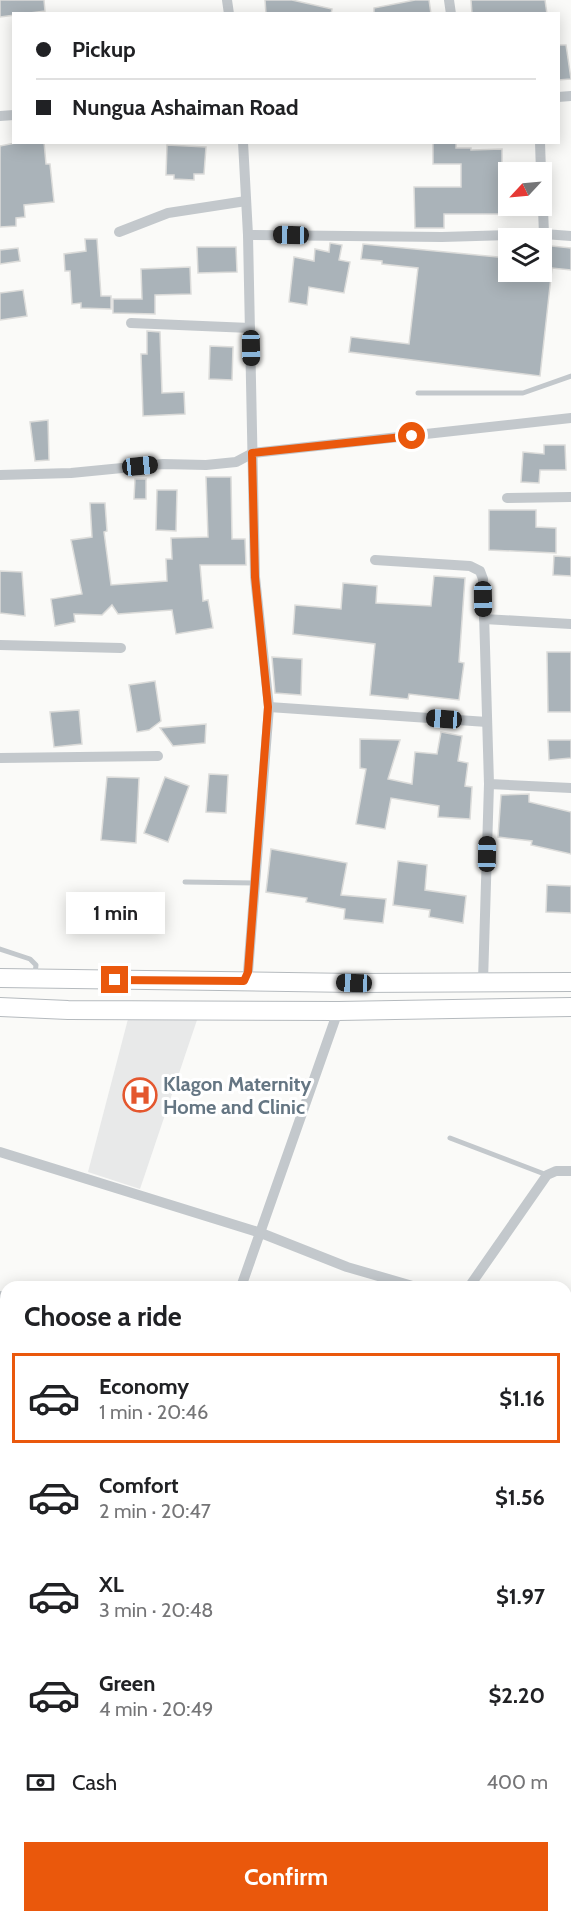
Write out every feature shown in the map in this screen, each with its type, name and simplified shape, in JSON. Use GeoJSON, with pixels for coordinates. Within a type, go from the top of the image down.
{"type":"FeatureCollection","features":[{"type":"Feature","properties":{"kind":"main road"},"geometry":{"type":"LineString","coordinates":[[0,978],[354,983],[571,982]]}},
{"type":"Feature","properties":{"kind":"main road"},"geometry":{"type":"LineString","coordinates":[[0,1007],[68,1010],[338,1011],[571,1007]]}},
{"type":"Feature","properties":{"kind":"street"},"geometry":{"type":"LineString","coordinates":[[243,144],[248,235],[255,577],[268,707],[248,972],[244,981]]}},
{"type":"Feature","properties":{"kind":"street"},"geometry":{"type":"LineString","coordinates":[[540,144],[541,162]]}},
{"type":"Feature","properties":{"kind":"street"},"geometry":{"type":"LineString","coordinates":[[119,232],[168,213],[246,201]]}},
{"type":"Feature","properties":{"kind":"street"},"geometry":{"type":"LineString","coordinates":[[248,235],[498,235]]}},
{"type":"Feature","properties":{"kind":"street"},"geometry":{"type":"LineString","coordinates":[[552,235],[571,236]]}},
{"type":"Feature","properties":{"kind":"street"},"geometry":{"type":"LineString","coordinates":[[131,323],[250,328]]}},
{"type":"Feature","properties":{"kind":"street"},"geometry":{"type":"LineString","coordinates":[[0,475],[71,473],[163,464],[206,465],[236,462],[252,453],[571,418]]}},
{"type":"Feature","properties":{"kind":"street"},"geometry":{"type":"LineString","coordinates":[[507,498],[571,497]]}},
{"type":"Feature","properties":{"kind":"street"},"geometry":{"type":"LineString","coordinates":[[375,560],[470,566],[480,571],[483,579],[489,784],[483,981]]}},
{"type":"Feature","properties":{"kind":"street"},"geometry":{"type":"LineString","coordinates":[[483,619],[571,624]]}},
{"type":"Feature","properties":{"kind":"street"},"geometry":{"type":"LineString","coordinates":[[0,645],[121,648]]}},
{"type":"Feature","properties":{"kind":"street"},"geometry":{"type":"LineString","coordinates":[[268,707],[487,722]]}},
{"type":"Feature","properties":{"kind":"street"},"geometry":{"type":"LineString","coordinates":[[0,758],[158,756]]}},
{"type":"Feature","properties":{"kind":"street"},"geometry":{"type":"LineString","coordinates":[[489,784],[571,788]]}},
{"type":"Feature","properties":{"kind":"street"},"geometry":{"type":"LineString","coordinates":[[244,1281],[338,1011]]}},
{"type":"Feature","properties":{"kind":"street"},"geometry":{"type":"LineString","coordinates":[[0,1152],[261,1233],[347,1267],[395,1281]]}},
{"type":"Feature","properties":{"kind":"street"},"geometry":{"type":"LineString","coordinates":[[473,1281],[547,1175],[556,1171],[571,1171]]}},
{"type":"Feature","properties":{"kind":"lane"},"geometry":{"type":"LineString","coordinates":[[418,393],[523,393],[571,376]]}},
{"type":"Feature","properties":{"kind":"lane"},"geometry":{"type":"LineString","coordinates":[[185,882],[255,883]]}},
{"type":"Feature","properties":{"kind":"lane"},"geometry":{"type":"LineString","coordinates":[[0,949],[30,959],[36,965],[34,979]]}},
{"type":"Feature","properties":{"kind":"lane"},"geometry":{"type":"LineString","coordinates":[[450,1138],[547,1175]]}},
{"type":"Feature","properties":{"kind":"shaded area","name":"Klagon Maternity Home and Clinic"},"geometry":{"type":"Polygon","coordinates":[[[198,1017],[140,1189],[88,1172],[128,1019],[198,1017]]]}},
{"type":"Feature","properties":{"kind":"building"},"geometry":{"type":"Polygon","coordinates":[[[0,0],[44,0],[45,11],[12,12],[12,15],[0,17],[0,0]]]}},
{"type":"Feature","properties":{"kind":"building"},"geometry":{"type":"Polygon","coordinates":[[[265,0],[292,0],[332,9],[331,12],[266,12],[265,0]]]}},
{"type":"Feature","properties":{"kind":"building"},"geometry":{"type":"Polygon","coordinates":[[[415,0],[429,0],[431,12],[374,12],[374,8],[415,0]]]}},
{"type":"Feature","properties":{"kind":"building"},"geometry":{"type":"Polygon","coordinates":[[[471,0],[545,0],[547,12],[472,12],[471,0]]]}},
{"type":"Feature","properties":{"kind":"building"},"geometry":{"type":"Polygon","coordinates":[[[560,45],[566,45],[571,79],[560,80],[560,45]]]}},
{"type":"Feature","properties":{"kind":"building"},"geometry":{"type":"Polygon","coordinates":[[[12,144],[44,144],[46,164],[50,164],[54,202],[24,205],[25,217],[16,218],[16,226],[0,227],[0,146],[12,144]]]}},
{"type":"Feature","properties":{"kind":"building"},"geometry":{"type":"Polygon","coordinates":[[[433,144],[456,144],[456,148],[471,148],[471,150],[502,149],[502,162],[498,162],[498,214],[444,214],[444,228],[415,228],[414,187],[461,187],[461,164],[433,164],[433,144]]]}},
{"type":"Feature","properties":{"kind":"building"},"geometry":{"type":"Polygon","coordinates":[[[167,145],[206,147],[204,174],[194,174],[194,180],[174,179],[174,175],[166,175],[167,145]]]}},
{"type":"Feature","properties":{"kind":"building"},"geometry":{"type":"Polygon","coordinates":[[[85,239],[97,239],[101,296],[111,296],[111,309],[81,308],[81,303],[72,304],[70,271],[65,271],[64,254],[86,251],[85,239]]]}},
{"type":"Feature","properties":{"kind":"building"},"geometry":{"type":"Polygon","coordinates":[[[330,243],[342,245],[339,260],[350,262],[344,293],[309,287],[307,305],[289,302],[294,257],[314,261],[315,249],[329,252],[330,243]]]}},
{"type":"Feature","properties":{"kind":"building"},"geometry":{"type":"Polygon","coordinates":[[[363,244],[498,257],[498,282],[550,282],[540,376],[349,352],[351,337],[409,344],[418,268],[361,259],[363,244]]]}},
{"type":"Feature","properties":{"kind":"building"},"geometry":{"type":"Polygon","coordinates":[[[552,246],[571,248],[571,270],[552,268],[552,246]]]}},
{"type":"Feature","properties":{"kind":"building"},"geometry":{"type":"Polygon","coordinates":[[[197,247],[236,247],[237,272],[198,273],[197,247]]]}},
{"type":"Feature","properties":{"kind":"building"},"geometry":{"type":"Polygon","coordinates":[[[18,248],[20,261],[0,264],[0,250],[18,248]]]}},
{"type":"Feature","properties":{"kind":"building"},"geometry":{"type":"Polygon","coordinates":[[[190,267],[191,294],[155,295],[155,314],[113,313],[113,299],[142,299],[141,269],[190,267]]]}},
{"type":"Feature","properties":{"kind":"building"},"geometry":{"type":"Polygon","coordinates":[[[23,290],[27,316],[0,320],[0,293],[23,290]]]}},
{"type":"Feature","properties":{"kind":"building"},"geometry":{"type":"Polygon","coordinates":[[[147,331],[160,332],[162,393],[184,392],[185,414],[143,416],[141,354],[147,354],[147,331]]]}},
{"type":"Feature","properties":{"kind":"building"},"geometry":{"type":"Polygon","coordinates":[[[210,346],[233,347],[232,380],[209,379],[210,346]]]}},
{"type":"Feature","properties":{"kind":"building"},"geometry":{"type":"Polygon","coordinates":[[[48,420],[49,460],[35,461],[30,422],[48,420]]]}},
{"type":"Feature","properties":{"kind":"building"},"geometry":{"type":"Polygon","coordinates":[[[544,445],[565,445],[566,470],[540,470],[539,483],[521,482],[523,452],[544,454],[544,445]]]}},
{"type":"Feature","properties":{"kind":"building"},"geometry":{"type":"Polygon","coordinates":[[[206,477],[231,477],[232,539],[245,539],[246,565],[200,565],[203,601],[208,600],[213,628],[176,634],[172,610],[118,614],[112,605],[102,615],[74,614],[75,622],[55,626],[51,599],[82,594],[71,540],[92,537],[90,503],[105,503],[107,531],[104,532],[111,585],[167,581],[166,559],[172,559],[171,538],[208,537],[206,477]]]}},
{"type":"Feature","properties":{"kind":"building"},"geometry":{"type":"Polygon","coordinates":[[[135,479],[146,479],[146,499],[134,499],[135,479]]]}},
{"type":"Feature","properties":{"kind":"building"},"geometry":{"type":"Polygon","coordinates":[[[157,490],[177,490],[176,531],[156,530],[157,490]]]}},
{"type":"Feature","properties":{"kind":"building"},"geometry":{"type":"Polygon","coordinates":[[[489,510],[536,510],[536,527],[556,528],[556,553],[489,550],[489,510]]]}},
{"type":"Feature","properties":{"kind":"building"},"geometry":{"type":"Polygon","coordinates":[[[554,556],[571,557],[571,576],[553,575],[554,556]]]}},
{"type":"Feature","properties":{"kind":"building"},"geometry":{"type":"Polygon","coordinates":[[[0,571],[22,572],[25,616],[0,613],[0,571]]]}},
{"type":"Feature","properties":{"kind":"building"},"geometry":{"type":"Polygon","coordinates":[[[434,576],[465,578],[459,662],[464,663],[459,700],[409,694],[408,699],[370,695],[375,644],[293,634],[295,605],[341,609],[343,583],[377,586],[376,603],[431,606],[434,576]]]}},
{"type":"Feature","properties":{"kind":"building"},"geometry":{"type":"Polygon","coordinates":[[[547,652],[571,652],[571,712],[548,712],[547,652]]]}},
{"type":"Feature","properties":{"kind":"building"},"geometry":{"type":"Polygon","coordinates":[[[272,657],[302,659],[301,695],[275,693],[272,657]]]}},
{"type":"Feature","properties":{"kind":"building"},"geometry":{"type":"Polygon","coordinates":[[[155,681],[161,721],[149,730],[137,732],[129,685],[155,681]]]}},
{"type":"Feature","properties":{"kind":"building"},"geometry":{"type":"Polygon","coordinates":[[[79,710],[82,744],[54,747],[50,712],[79,710]]]}},
{"type":"Feature","properties":{"kind":"building"},"geometry":{"type":"Polygon","coordinates":[[[206,724],[205,743],[173,746],[160,728],[206,724]]]}},
{"type":"Feature","properties":{"kind":"building"},"geometry":{"type":"Polygon","coordinates":[[[441,732],[462,736],[458,761],[468,763],[465,786],[472,787],[470,819],[438,817],[439,806],[391,798],[385,829],[356,824],[366,769],[360,768],[360,739],[400,740],[388,779],[412,784],[415,752],[437,754],[441,732]]]}},
{"type":"Feature","properties":{"kind":"building"},"geometry":{"type":"Polygon","coordinates":[[[548,740],[571,740],[571,758],[549,760],[548,740]]]}},
{"type":"Feature","properties":{"kind":"building"},"geometry":{"type":"Polygon","coordinates":[[[209,774],[228,775],[226,813],[206,812],[209,774]]]}},
{"type":"Feature","properties":{"kind":"building"},"geometry":{"type":"Polygon","coordinates":[[[107,777],[139,778],[136,843],[101,840],[107,777]]]}},
{"type":"Feature","properties":{"kind":"building"},"geometry":{"type":"Polygon","coordinates":[[[165,777],[189,786],[168,842],[144,833],[165,777]]]}},
{"type":"Feature","properties":{"kind":"building"},"geometry":{"type":"Polygon","coordinates":[[[529,794],[529,802],[571,812],[571,854],[531,845],[532,841],[498,837],[501,795],[529,794]]]}},
{"type":"Feature","properties":{"kind":"building"},"geometry":{"type":"Polygon","coordinates":[[[271,849],[347,863],[341,895],[386,899],[383,923],[344,919],[345,909],[306,902],[307,898],[266,892],[271,849]]]}},
{"type":"Feature","properties":{"kind":"building"},"geometry":{"type":"Polygon","coordinates":[[[398,861],[427,865],[425,890],[466,896],[463,923],[429,917],[430,910],[393,905],[398,861]]]}},
{"type":"Feature","properties":{"kind":"building"},"geometry":{"type":"Polygon","coordinates":[[[547,885],[571,886],[571,913],[546,912],[547,885]]]}},
{"type":"Feature","properties":{"kind":"place","name":"Klagon Maternity Home and Clinic"},"geometry":{"type":"Point","coordinates":[140,1095]}},
{"type":"Feature","properties":{"kind":"route"},"geometry":{"type":"LineString","coordinates":[[115,980],[244,981],[248,972],[268,707],[255,577],[252,453],[412,436]]}}]}
